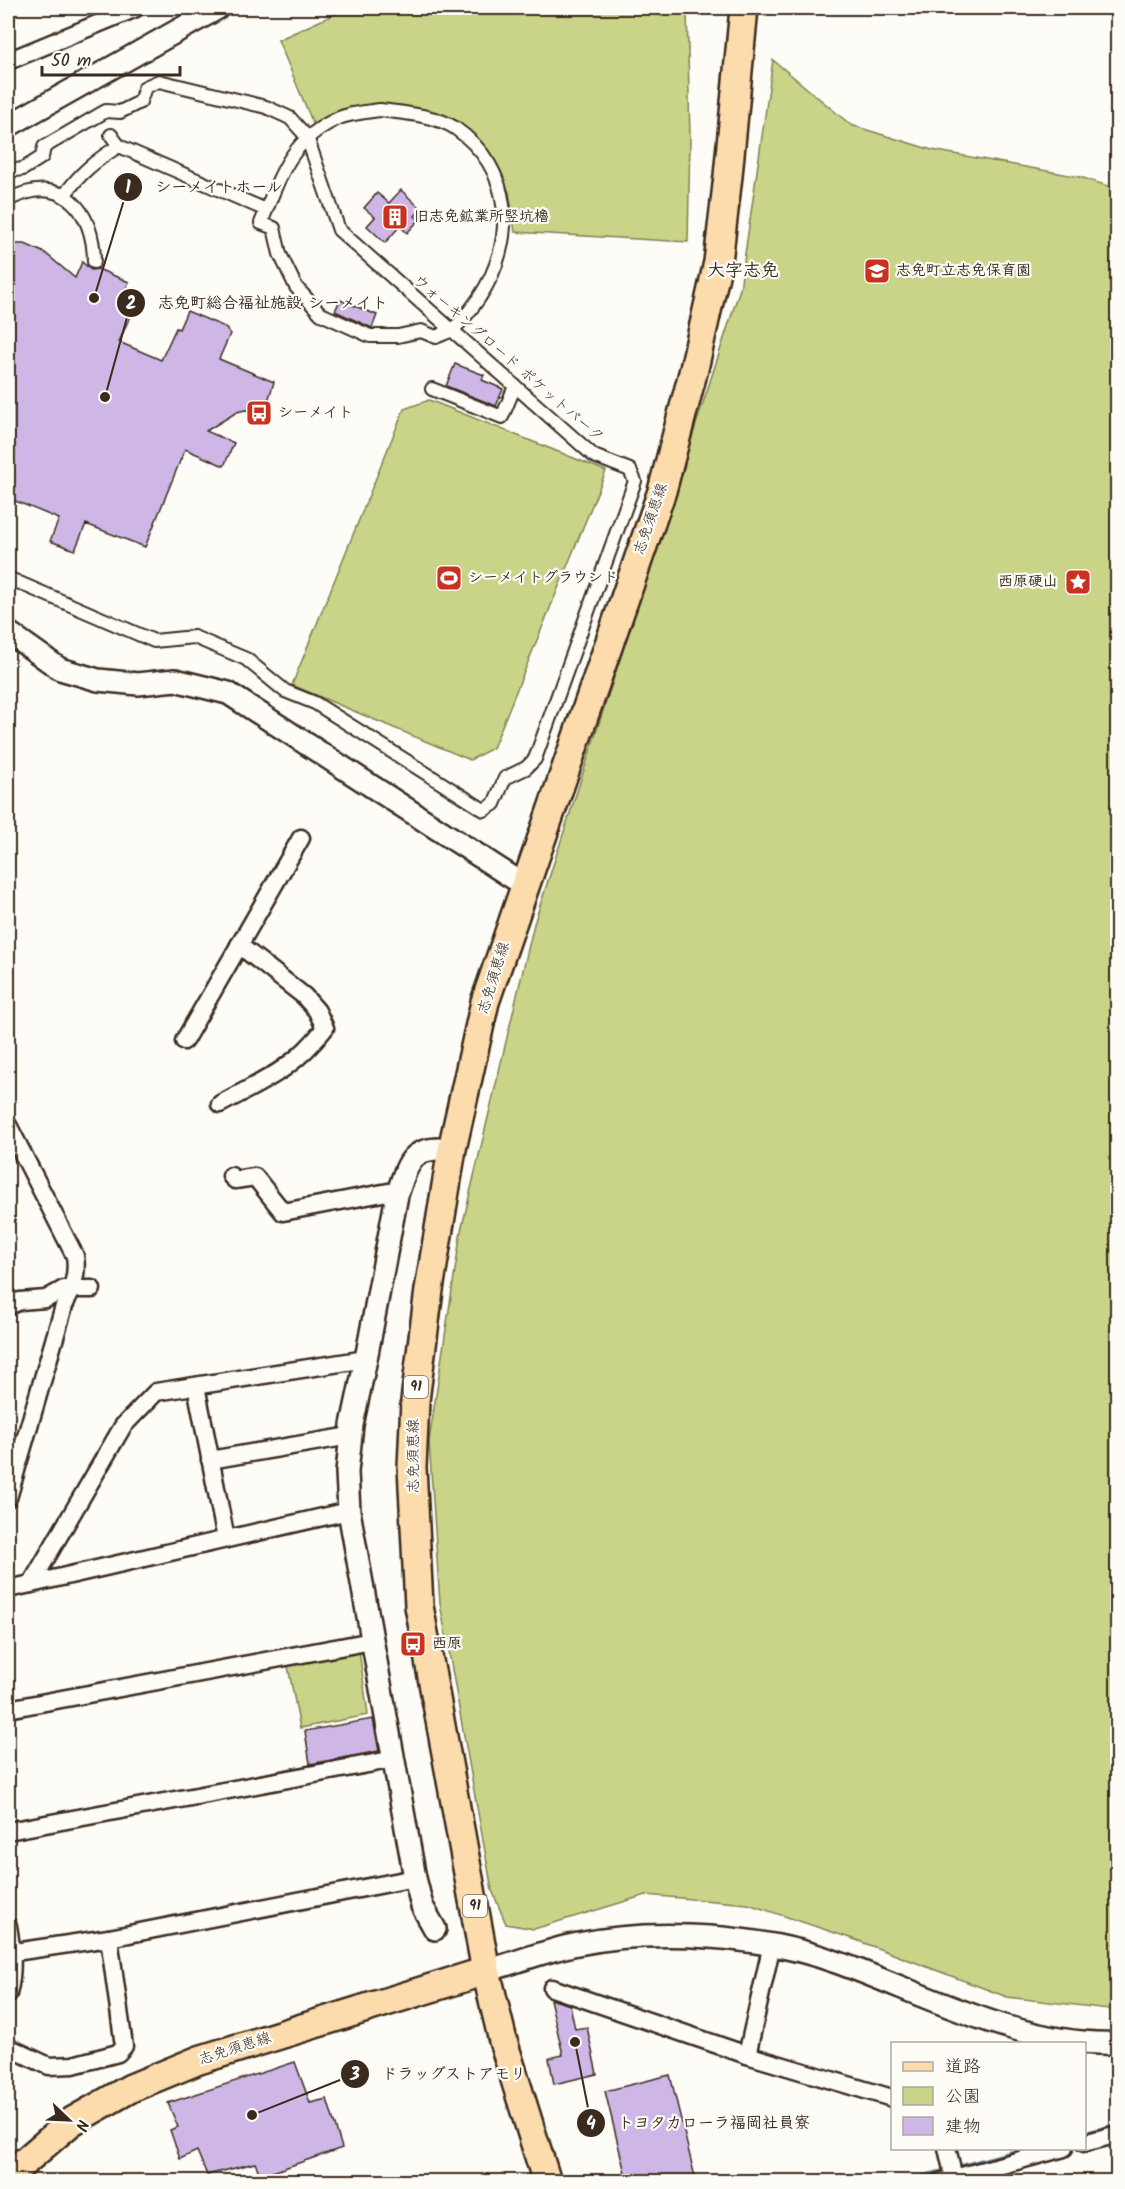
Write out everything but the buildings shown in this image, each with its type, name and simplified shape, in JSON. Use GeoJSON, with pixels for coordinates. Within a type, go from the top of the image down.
{"type":"FeatureCollection","features":[{"type":"Feature","properties":{"kind":"main road","name":"志免須恵線"},"geometry":{"type":"LineString","coordinates":[[546,2181],[503,2041],[486,1971],[419,1606],[412,1467],[416,1390],[429,1290],[452,1149],[484,1002],[662,491],[694,369],[718,262],[744,8]]}},
{"type":"Feature","properties":{"kind":"main road","name":"志免須恵線"},"geometry":{"type":"LineString","coordinates":[[8,2176],[71,2122],[131,2088],[199,2060],[486,1971]]}},
{"type":"Feature","properties":{"kind":"street"},"geometry":{"type":"LineString","coordinates":[[8,61],[136,8]]}},
{"type":"Feature","properties":{"kind":"street"},"geometry":{"type":"LineString","coordinates":[[8,126],[218,8]]}},
{"type":"Feature","properties":{"kind":"street","name":"ウォーキングロード ポケットパーク"},"geometry":{"type":"LineString","coordinates":[[8,171],[22,169],[42,157],[44,147],[106,111],[120,112],[140,102],[146,87],[159,81],[266,107],[290,118],[307,137],[339,230],[594,456],[630,470],[635,481],[535,759],[526,768],[505,778],[494,804],[484,810],[315,703],[285,691],[246,659],[194,637],[154,641],[8,578]]}},
{"type":"Feature","properties":{"kind":"street"},"geometry":{"type":"LineString","coordinates":[[380,110],[417,114],[454,128],[484,155],[499,184],[506,220],[501,251],[487,286],[452,330],[436,337],[421,331],[398,336],[370,336],[321,314],[296,287],[280,254],[274,228],[261,223],[266,210],[287,160],[307,137],[340,117],[380,110]]}},
{"type":"Feature","properties":{"kind":"street"},"geometry":{"type":"LineString","coordinates":[[111,135],[119,146],[266,210]]}},
{"type":"Feature","properties":{"kind":"street"},"geometry":{"type":"LineString","coordinates":[[64,196],[80,175],[97,160],[119,146]]}},
{"type":"Feature","properties":{"kind":"street"},"geometry":{"type":"LineString","coordinates":[[8,200],[33,191],[54,192],[64,196],[81,210],[88,223],[94,243],[94,262]]}},
{"type":"Feature","properties":{"kind":"street"},"geometry":{"type":"LineString","coordinates":[[432,389],[502,417],[515,386]]}},
{"type":"Feature","properties":{"kind":"street"},"geometry":{"type":"LineString","coordinates":[[8,632],[60,669],[98,680],[138,684],[175,680],[228,693],[524,885]]}},
{"type":"Feature","properties":{"kind":"street"},"geometry":{"type":"LineString","coordinates":[[184,1041],[301,838]]}},
{"type":"Feature","properties":{"kind":"street"},"geometry":{"type":"LineString","coordinates":[[220,1104],[281,1072],[312,1046],[325,1028],[318,1011],[304,996],[239,945]]}},
{"type":"Feature","properties":{"kind":"street"},"geometry":{"type":"LineString","coordinates":[[8,1125],[75,1256],[77,1270],[64,1306],[8,1498]]}},
{"type":"Feature","properties":{"kind":"street"},"geometry":{"type":"LineString","coordinates":[[435,1929],[422,1905],[415,1878],[349,1511],[347,1472],[350,1436],[397,1195],[405,1170],[419,1152],[432,1148],[452,1149]]}},
{"type":"Feature","properties":{"kind":"street"},"geometry":{"type":"LineString","coordinates":[[231,1176],[235,1180],[255,1178],[283,1212],[388,1192],[397,1195]]}},
{"type":"Feature","properties":{"kind":"street"},"geometry":{"type":"LineString","coordinates":[[8,1305],[20,1301],[46,1299],[64,1289],[92,1289]]}},
{"type":"Feature","properties":{"kind":"street"},"geometry":{"type":"LineString","coordinates":[[32,1584],[123,1426],[156,1392],[366,1359]]}},
{"type":"Feature","properties":{"kind":"street"},"geometry":{"type":"LineString","coordinates":[[196,1386],[225,1539]]}},
{"type":"Feature","properties":{"kind":"street"},"geometry":{"type":"LineString","coordinates":[[210,1460],[350,1436]]}},
{"type":"Feature","properties":{"kind":"street"},"geometry":{"type":"LineString","coordinates":[[8,1589],[349,1511]]}},
{"type":"Feature","properties":{"kind":"street"},"geometry":{"type":"LineString","coordinates":[[8,1708],[372,1641]]}},
{"type":"Feature","properties":{"kind":"street"},"geometry":{"type":"LineString","coordinates":[[8,1831],[395,1759]]}},
{"type":"Feature","properties":{"kind":"street"},"geometry":{"type":"LineString","coordinates":[[10,1952],[109,1938],[415,1878]]}},
{"type":"Feature","properties":{"kind":"street"},"geometry":{"type":"LineString","coordinates":[[8,1926],[11,1981],[8,1994]]}},
{"type":"Feature","properties":{"kind":"street"},"geometry":{"type":"LineString","coordinates":[[486,1971],[577,1944],[629,1937],[688,1936],[772,1944],[837,1962],[990,2021],[1029,2032],[1080,2042]]}},
{"type":"Feature","properties":{"kind":"street"},"geometry":{"type":"LineString","coordinates":[[8,2047],[49,2067],[73,2065],[118,2053],[124,2046],[109,1938]]}},
{"type":"Feature","properties":{"kind":"street"},"geometry":{"type":"LineString","coordinates":[[747,2055],[772,1944]]}},
{"type":"Feature","properties":{"kind":"street"},"geometry":{"type":"LineString","coordinates":[[552,1988],[747,2055],[891,2098]]}},
{"type":"Feature","properties":{"kind":"street"},"geometry":{"type":"LineString","coordinates":[[1086,2042],[1118,2043]]}},
{"type":"Feature","properties":{"kind":"street"},"geometry":{"type":"LineString","coordinates":[[1086,2142],[1118,2134]]}},
{"type":"Feature","properties":{"kind":"street"},"geometry":{"type":"LineString","coordinates":[[947,2150],[947,2180],[1057,2150]]}},
{"type":"Feature","properties":{"kind":"green space"},"geometry":{"type":"Polygon","coordinates":[[[348,8],[687,8],[690,138],[688,242],[515,232],[509,192],[492,157],[456,124],[416,109],[314,126],[278,40],[348,8]]]}},
{"type":"Feature","properties":{"kind":"green space"},"geometry":{"type":"Polygon","coordinates":[[[773,60],[851,125],[932,150],[1080,177],[1117,189],[1117,2010],[1007,1997],[856,1940],[748,1904],[646,1895],[534,1929],[506,1924],[492,1890],[440,1603],[429,1441],[461,1231],[534,924],[740,289],[773,60]]]}},
{"type":"Feature","properties":{"kind":"green space","name":"シーメイトグラウンド"},"geometry":{"type":"Polygon","coordinates":[[[429,400],[606,471],[493,748],[470,760],[292,685],[404,409],[429,400]]]}},
{"type":"Feature","properties":{"kind":"green space"},"geometry":{"type":"Polygon","coordinates":[[[359,1650],[368,1715],[300,1728],[287,1661],[359,1650]]]}},
{"type":"Feature","properties":{"kind":"waterway"},"geometry":{"type":"LineString","coordinates":[[1086,2133],[1118,2125]]}},
{"type":"Feature","properties":{"kind":"waterway"},"geometry":{"type":"LineString","coordinates":[[904,2182],[1022,2150]]}},
{"type":"Feature","properties":{"kind":"place","name":"旧志免鉱業所竪坑櫓"},"geometry":{"type":"Point","coordinates":[395,217]}},
{"type":"Feature","properties":{"kind":"place","name":"志免町立志免保育園"},"geometry":{"type":"Point","coordinates":[877,271]}},
{"type":"Feature","properties":{"kind":"place","name":"シーメイトホール"},"geometry":{"type":"Point","coordinates":[94,298]}},
{"type":"Feature","properties":{"kind":"place","name":"志免町総合福祉施設 シーメイト"},"geometry":{"type":"Point","coordinates":[105,397]}},
{"type":"Feature","properties":{"kind":"place","name":"シーメイト"},"geometry":{"type":"Point","coordinates":[259,413]}},
{"type":"Feature","properties":{"kind":"place","name":"シーメイトグラウンド"},"geometry":{"type":"Point","coordinates":[449,578]}},
{"type":"Feature","properties":{"kind":"place","name":"西原硬山"},"geometry":{"type":"Point","coordinates":[1078,582]}},
{"type":"Feature","properties":{"kind":"place","name":"西原"},"geometry":{"type":"Point","coordinates":[413,1644]}},
{"type":"Feature","properties":{"kind":"place","name":"トヨタカローラ福岡社員寮"},"geometry":{"type":"Point","coordinates":[575,2042]}},
{"type":"Feature","properties":{"kind":"place","name":"ドラッグストアモリ"},"geometry":{"type":"Point","coordinates":[252,2115]}},
{"type":"Feature","properties":{"kind":"district","name":"大字志免"},"geometry":{"type":"Point","coordinates":[743,271]}}]}
